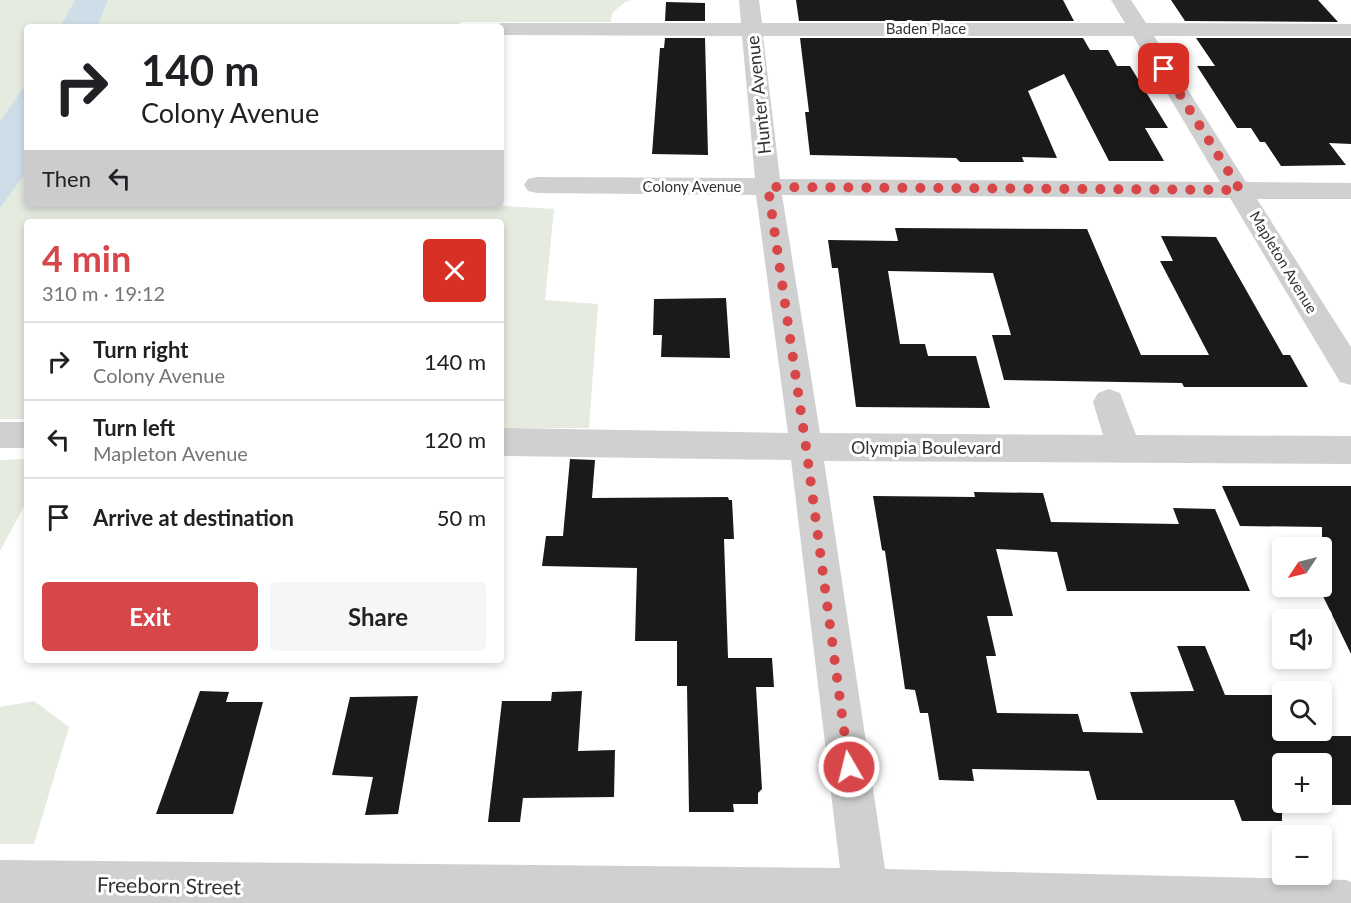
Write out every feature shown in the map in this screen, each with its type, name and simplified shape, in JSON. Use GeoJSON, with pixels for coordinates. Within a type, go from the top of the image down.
{"type":"FeatureCollection","features":[{"type":"Feature","properties":{"kind":"street","name":"Hunter Avenue"},"geometry":{"type":"LineString","coordinates":[[749,0],[768,187],[806,447],[866,897]]}},
{"type":"Feature","properties":{"kind":"street","name":"Mapleton Avenue"},"geometry":{"type":"LineString","coordinates":[[1121,0],[1351,373]]}},
{"type":"Feature","properties":{"kind":"street","name":"Baden Place"},"geometry":{"type":"LineString","coordinates":[[504,28],[1351,30]]}},
{"type":"Feature","properties":{"kind":"street","name":"Colony Avenue"},"geometry":{"type":"LineString","coordinates":[[537,185],[1351,191]]}},
{"type":"Feature","properties":{"kind":"street"},"geometry":{"type":"LineString","coordinates":[[1109,402],[1124,448]]}},
{"type":"Feature","properties":{"kind":"street"},"geometry":{"type":"LineString","coordinates":[[0,435],[24,435]]}},
{"type":"Feature","properties":{"kind":"street","name":"Olympia Boulevard"},"geometry":{"type":"LineString","coordinates":[[504,442],[806,447],[1351,450]]}},
{"type":"Feature","properties":{"kind":"street","name":"Freeborn Street"},"geometry":{"type":"LineString","coordinates":[[0,883],[1346,903]]}},
{"type":"Feature","properties":{"kind":"shaded area"},"geometry":{"type":"Polygon","coordinates":[[[0,0],[632,0],[625,2],[612,13],[611,22],[24,24],[24,207],[504,206],[554,209],[545,300],[598,304],[589,428],[504,428],[504,219],[24,219],[24,419],[0,419],[0,0]]]}},
{"type":"Feature","properties":{"kind":"shaded area"},"geometry":{"type":"Polygon","coordinates":[[[75,0],[108,0],[98,24],[62,24],[75,0]]]}},
{"type":"Feature","properties":{"kind":"shaded area"},"geometry":{"type":"Polygon","coordinates":[[[24,87],[24,175],[0,208],[0,121],[24,87]]]}},
{"type":"Feature","properties":{"kind":"shaded area"},"geometry":{"type":"Polygon","coordinates":[[[24,459],[24,507],[0,551],[0,460],[24,459]]]}},
{"type":"Feature","properties":{"kind":"shaded area"},"geometry":{"type":"Polygon","coordinates":[[[34,701],[69,727],[34,844],[0,844],[0,707],[34,701]]]}},
{"type":"Feature","properties":{"kind":"building"},"geometry":{"type":"Polygon","coordinates":[[[796,0],[1063,0],[1074,21],[799,21],[796,0]]]}},
{"type":"Feature","properties":{"kind":"building"},"geometry":{"type":"Polygon","coordinates":[[[1171,0],[1318,0],[1338,22],[1185,21],[1171,0]]]}},
{"type":"Feature","properties":{"kind":"building"},"geometry":{"type":"Polygon","coordinates":[[[666,2],[705,3],[705,21],[665,21],[666,2]]]}},
{"type":"Feature","properties":{"kind":"building"},"geometry":{"type":"Polygon","coordinates":[[[665,38],[705,38],[708,155],[652,154],[660,48],[664,48],[665,38]]]}},
{"type":"Feature","properties":{"kind":"building"},"geometry":{"type":"Polygon","coordinates":[[[800,38],[1083,38],[1090,50],[1108,50],[1117,66],[1130,66],[1168,128],[1145,128],[1164,161],[1109,161],[1064,74],[1028,91],[1057,158],[1022,157],[1024,162],[960,162],[956,158],[810,155],[805,112],[809,112],[800,38]]]}},
{"type":"Feature","properties":{"kind":"building"},"geometry":{"type":"Polygon","coordinates":[[[1196,38],[1351,38],[1351,144],[1329,143],[1346,165],[1281,166],[1265,142],[1260,142],[1251,128],[1237,128],[1197,66],[1215,66],[1196,38]]]}},
{"type":"Feature","properties":{"kind":"building"},"geometry":{"type":"Polygon","coordinates":[[[895,228],[1087,229],[1141,355],[1209,355],[1160,261],[1173,261],[1161,236],[1216,237],[1283,355],[1290,355],[1308,387],[1184,387],[1182,383],[1004,380],[992,335],[1011,335],[993,273],[888,271],[900,344],[925,344],[928,356],[976,356],[990,408],[856,407],[838,268],[832,268],[828,240],[898,241],[895,228]]]}},
{"type":"Feature","properties":{"kind":"building"},"geometry":{"type":"Polygon","coordinates":[[[726,298],[730,358],[661,357],[662,335],[653,335],[654,299],[726,298]]]}},
{"type":"Feature","properties":{"kind":"building"},"geometry":{"type":"Polygon","coordinates":[[[570,459],[595,460],[592,498],[728,497],[732,500],[734,539],[724,539],[728,658],[772,658],[774,687],[756,687],[762,789],[758,793],[758,804],[733,804],[734,812],[689,812],[687,686],[677,686],[677,641],[635,641],[637,568],[542,566],[546,536],[563,536],[570,459]]]}},
{"type":"Feature","properties":{"kind":"building"},"geometry":{"type":"Polygon","coordinates":[[[1222,486],[1351,486],[1351,654],[1332,615],[1332,609],[1329,609],[1323,597],[1332,597],[1332,537],[1322,537],[1322,527],[1240,526],[1222,486]]]}},
{"type":"Feature","properties":{"kind":"building"},"geometry":{"type":"Polygon","coordinates":[[[974,492],[1043,493],[1051,522],[1179,524],[1173,508],[1215,509],[1250,591],[1067,591],[1057,552],[996,549],[1013,616],[987,616],[996,656],[986,656],[997,713],[1078,714],[1083,732],[1143,733],[1130,692],[1194,691],[1177,646],[1205,646],[1225,695],[1272,695],[1272,741],[1332,741],[1332,736],[1351,736],[1351,805],[1332,805],[1332,753],[1272,753],[1272,813],[1282,813],[1282,821],[1242,821],[1234,800],[1097,800],[1089,771],[972,769],[974,781],[939,780],[928,713],[920,713],[915,690],[905,689],[885,551],[882,550],[873,496],[975,497],[974,492]]]}},
{"type":"Feature","properties":{"kind":"building"},"geometry":{"type":"Polygon","coordinates":[[[200,691],[229,692],[226,702],[263,702],[233,814],[156,814],[200,691]]]}},
{"type":"Feature","properties":{"kind":"building"},"geometry":{"type":"Polygon","coordinates":[[[582,691],[578,751],[615,750],[614,797],[523,798],[520,822],[488,822],[502,701],[551,701],[552,692],[582,691]]]}},
{"type":"Feature","properties":{"kind":"building"},"geometry":{"type":"Polygon","coordinates":[[[418,696],[398,814],[365,815],[373,777],[332,775],[350,697],[418,696]]]}},
{"type":"Feature","properties":{"kind":"route"},"geometry":{"type":"LineString","coordinates":[[849,767],[768,187],[1240,190],[1164,69]]}}]}
